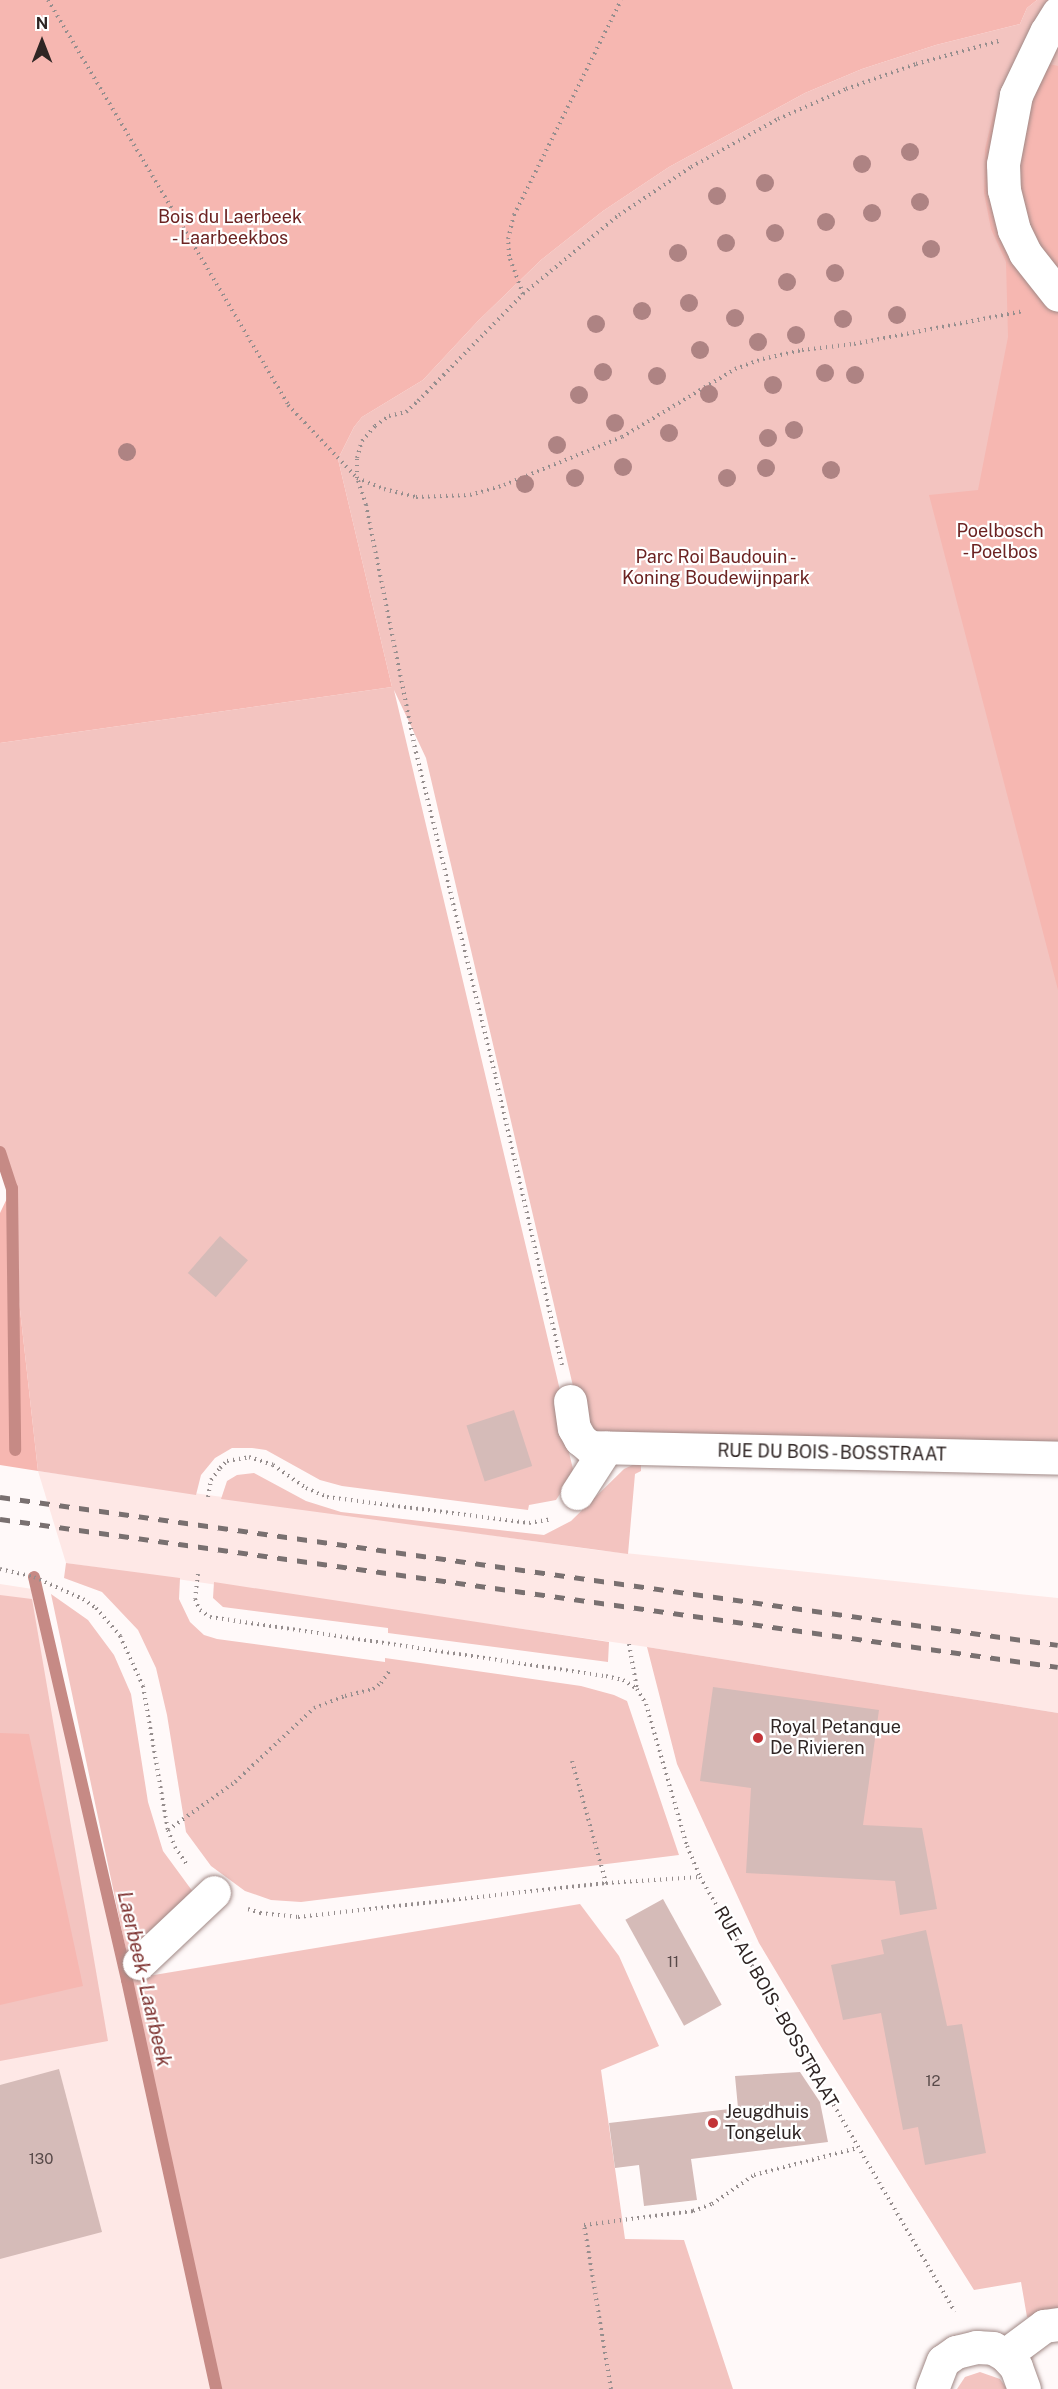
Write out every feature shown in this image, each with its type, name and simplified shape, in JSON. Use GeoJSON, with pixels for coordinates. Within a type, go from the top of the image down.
{"type":"FeatureCollection","features":[{"type":"Feature","properties":{"kind":"street"},"geometry":{"type":"LineString","coordinates":[[1047,302],[1014,230],[1004,190],[1005,153],[1016,95],[1052,22]]}},
{"type":"Feature","properties":{"kind":"street","name":"RUE DU BOIS - BOSSTRAAT"},"geometry":{"type":"LineString","coordinates":[[570,1401],[574,1428],[580,1439],[590,1447],[1058,1458]]}},
{"type":"Feature","properties":{"kind":"street"},"geometry":{"type":"LineString","coordinates":[[577,1493],[606,1448]]}},
{"type":"Feature","properties":{"kind":"street"},"geometry":{"type":"LineString","coordinates":[[139,1963],[214,1892]]}},
{"type":"Feature","properties":{"kind":"street"},"geometry":{"type":"LineString","coordinates":[[932,2389],[944,2361],[956,2352],[990,2351],[1044,2326],[1058,2324]]}},
{"type":"Feature","properties":{"kind":"street"},"geometry":{"type":"LineString","coordinates":[[990,2351],[1016,2367],[1024,2389]]}},
{"type":"Feature","properties":{"kind":"path"},"geometry":{"type":"LineString","coordinates":[[48,0],[288,405],[357,478],[416,497],[470,495],[504,485],[622,437],[735,369],[763,359],[802,350],[854,344],[1047,302]]}},
{"type":"Feature","properties":{"kind":"path"},"geometry":{"type":"LineString","coordinates":[[523,294],[509,256],[508,239],[514,215],[621,0]]}},
{"type":"Feature","properties":{"kind":"path"},"geometry":{"type":"LineString","coordinates":[[570,1401],[492,1063],[416,753],[366,505],[357,478],[357,458],[362,441],[375,426],[389,416],[406,412],[523,294],[619,215],[691,167],[778,119],[846,89],[916,64],[1052,22]]}},
{"type":"Feature","properties":{"kind":"path"},"geometry":{"type":"LineString","coordinates":[[208,1497],[211,1480],[227,1461],[249,1457],[273,1465],[306,1488],[327,1497],[528,1523],[543,1522],[556,1516],[577,1493]]}},
{"type":"Feature","properties":{"kind":"path"},"geometry":{"type":"LineString","coordinates":[[0,1569],[34,1577],[82,1599],[96,1608],[120,1636],[143,1686],[168,1830],[185,1863],[214,1892],[261,1913],[288,1917],[468,1900],[606,1883],[700,1877]]}},
{"type":"Feature","properties":{"kind":"path"},"geometry":{"type":"LineString","coordinates":[[198,1574],[195,1599],[200,1610],[210,1617],[606,1676],[623,1680],[637,1689]]}},
{"type":"Feature","properties":{"kind":"path","name":"RUE AU BOIS - BOSSTRAAT"},"geometry":{"type":"LineString","coordinates":[[629,1644],[637,1689],[646,1704],[687,1846],[700,1877],[858,2148],[990,2351]]}},
{"type":"Feature","properties":{"kind":"path"},"geometry":{"type":"LineString","coordinates":[[168,1830],[235,1782],[314,1708],[373,1689],[381,1683],[390,1670]]}},
{"type":"Feature","properties":{"kind":"path"},"geometry":{"type":"LineString","coordinates":[[572,1761],[606,1883]]}},
{"type":"Feature","properties":{"kind":"path"},"geometry":{"type":"LineString","coordinates":[[611,2389],[584,2225],[693,2211],[712,2204],[754,2175],[858,2148]]}},
{"type":"Feature","properties":{"kind":"shaded area"},"geometry":{"type":"Polygon","coordinates":[[[38,1471],[596,1550],[1058,1598],[1058,1713],[647,1647],[66,1563],[38,1471]]]}},
{"type":"Feature","properties":{"kind":"shaded area"},"geometry":{"type":"Polygon","coordinates":[[[0,1584],[39,1590],[213,2389],[0,2389],[0,1584]]]}},
{"type":"Feature","properties":{"kind":"green space","name":"Bois du Laerbeek - Laarbeekbos"},"geometry":{"type":"Polygon","coordinates":[[[0,0],[1037,0],[1027,8],[1020,24],[936,45],[862,69],[805,93],[669,167],[603,211],[541,260],[478,321],[423,380],[362,417],[354,427],[338,459],[392,687],[0,743],[0,0]]]}},
{"type":"Feature","properties":{"kind":"green space","name":"Parc Roi Baudouin - Koning Boudewijnpark"},"geometry":{"type":"Polygon","coordinates":[[[1037,0],[1058,0],[1058,1450],[593,1433],[576,1399],[426,758],[394,690],[563,1403],[557,1404],[574,1473],[556,1500],[529,1505],[528,1510],[342,1486],[320,1480],[266,1450],[252,1448],[232,1448],[215,1458],[201,1475],[196,1495],[38,1471],[12,1238],[12,1188],[0,1152],[0,743],[392,687],[338,459],[354,427],[362,417],[423,380],[478,321],[541,260],[603,211],[669,167],[805,93],[862,69],[936,45],[1020,24],[1027,8],[1037,0]]]}},
{"type":"Feature","properties":{"kind":"green space","name":"Poelbosch - Poelbos"},"geometry":{"type":"Polygon","coordinates":[[[1049,64],[1058,66],[1058,990],[929,495],[978,490],[1008,337],[1006,262],[991,229],[984,193],[985,149],[994,111],[1012,65],[1049,64]]]}},
{"type":"Feature","properties":{"kind":"green space"},"geometry":{"type":"Polygon","coordinates":[[[12,1188],[12,1238],[38,1471],[0,1465],[0,1213],[12,1188]]]}},
{"type":"Feature","properties":{"kind":"green space"},"geometry":{"type":"Polygon","coordinates":[[[641,1461],[641,1471],[635,1474],[628,1554],[221,1499],[227,1481],[237,1475],[254,1473],[306,1501],[341,1512],[544,1535],[571,1521],[624,1469],[641,1461]]]}},
{"type":"Feature","properties":{"kind":"green space"},"geometry":{"type":"Polygon","coordinates":[[[66,1563],[180,1578],[179,1599],[190,1622],[204,1635],[217,1639],[385,1662],[385,1658],[581,1686],[627,1701],[679,1855],[301,1902],[271,1900],[245,1891],[211,1866],[186,1832],[167,1715],[156,1668],[138,1630],[102,1592],[64,1578],[66,1563]]]}},
{"type":"Feature","properties":{"kind":"green space"},"geometry":{"type":"Polygon","coordinates":[[[214,1582],[609,1642],[608,1662],[388,1633],[388,1628],[223,1607],[213,1598],[214,1582]]]}},
{"type":"Feature","properties":{"kind":"green space"},"geometry":{"type":"Polygon","coordinates":[[[51,1594],[88,1620],[114,1655],[131,1694],[148,1802],[163,1851],[196,1896],[127,1955],[51,1594]]]}},
{"type":"Feature","properties":{"kind":"green space"},"geometry":{"type":"Polygon","coordinates":[[[0,1595],[32,1599],[108,2041],[0,2061],[0,1595]]]}},
{"type":"Feature","properties":{"kind":"green space"},"geometry":{"type":"Polygon","coordinates":[[[647,1647],[1058,1713],[1058,2313],[1027,2317],[1021,2282],[974,2290],[823,2050],[759,1943],[677,1764],[647,1647]]]}},
{"type":"Feature","properties":{"kind":"green space"},"geometry":{"type":"Polygon","coordinates":[[[0,1733],[29,1734],[83,1986],[0,2005],[0,1733]]]}},
{"type":"Feature","properties":{"kind":"green space"},"geometry":{"type":"Polygon","coordinates":[[[580,1904],[619,1956],[659,2046],[601,2070],[625,2239],[684,2240],[733,2389],[221,2389],[130,1979],[580,1904]]]}},
{"type":"Feature","properties":{"kind":"green space"},"geometry":{"type":"Polygon","coordinates":[[[980,2372],[1000,2379],[1007,2389],[957,2389],[965,2377],[980,2372]]]}},
{"type":"Feature","properties":{"kind":"building"},"geometry":{"type":"Polygon","coordinates":[[[220,1236],[248,1260],[216,1297],[188,1273],[220,1236]]]}},
{"type":"Feature","properties":{"kind":"building"},"geometry":{"type":"Polygon","coordinates":[[[514,1410],[532,1466],[485,1482],[466,1425],[514,1410]]]}},
{"type":"Feature","properties":{"kind":"building"},"geometry":{"type":"Polygon","coordinates":[[[713,1687],[879,1710],[863,1825],[922,1828],[937,1909],[900,1915],[895,1881],[746,1873],[751,1788],[700,1781],[713,1687]]]}},
{"type":"Feature","properties":{"kind":"building"},"geometry":{"type":"Polygon","coordinates":[[[663,1899],[722,2005],[684,2026],[625,1920],[663,1899]]]}},
{"type":"Feature","properties":{"kind":"building"},"geometry":{"type":"Polygon","coordinates":[[[926,1930],[947,2026],[962,2024],[986,2153],[925,2165],[918,2127],[903,2130],[881,2013],[843,2020],[831,1965],[884,1954],[881,1940],[926,1930]]]}},
{"type":"Feature","properties":{"kind":"building"},"geometry":{"type":"Polygon","coordinates":[[[59,2069],[102,2232],[0,2259],[0,2085],[59,2069]]]}},
{"type":"Feature","properties":{"kind":"building"},"geometry":{"type":"Polygon","coordinates":[[[800,2072],[820,2102],[828,2142],[691,2159],[697,2200],[644,2206],[639,2165],[615,2168],[609,2123],[738,2108],[735,2076],[800,2072]]]}},
{"type":"Feature","properties":{"kind":"waterway","name":"Laerbeek - Laarbeek"},"geometry":{"type":"LineString","coordinates":[[0,1152],[12,1188],[15,1450]]}},
{"type":"Feature","properties":{"kind":"waterway","name":"Laerbeek - Laarbeek"},"geometry":{"type":"LineString","coordinates":[[34,1577],[127,1980],[216,2389]]}},
{"type":"Feature","properties":{"kind":"railway"},"geometry":{"type":"LineString","coordinates":[[0,1497],[1058,1645]]}},
{"type":"Feature","properties":{"kind":"railway"},"geometry":{"type":"LineString","coordinates":[[0,1519],[1058,1667]]}},
{"type":"Feature","properties":{"kind":"place","name":"Royal Petanque De Rivieren"},"geometry":{"type":"Point","coordinates":[758,1738]}},
{"type":"Feature","properties":{"kind":"place","name":"Jeugdhuis Tongeluk"},"geometry":{"type":"Point","coordinates":[713,2123]}}]}
